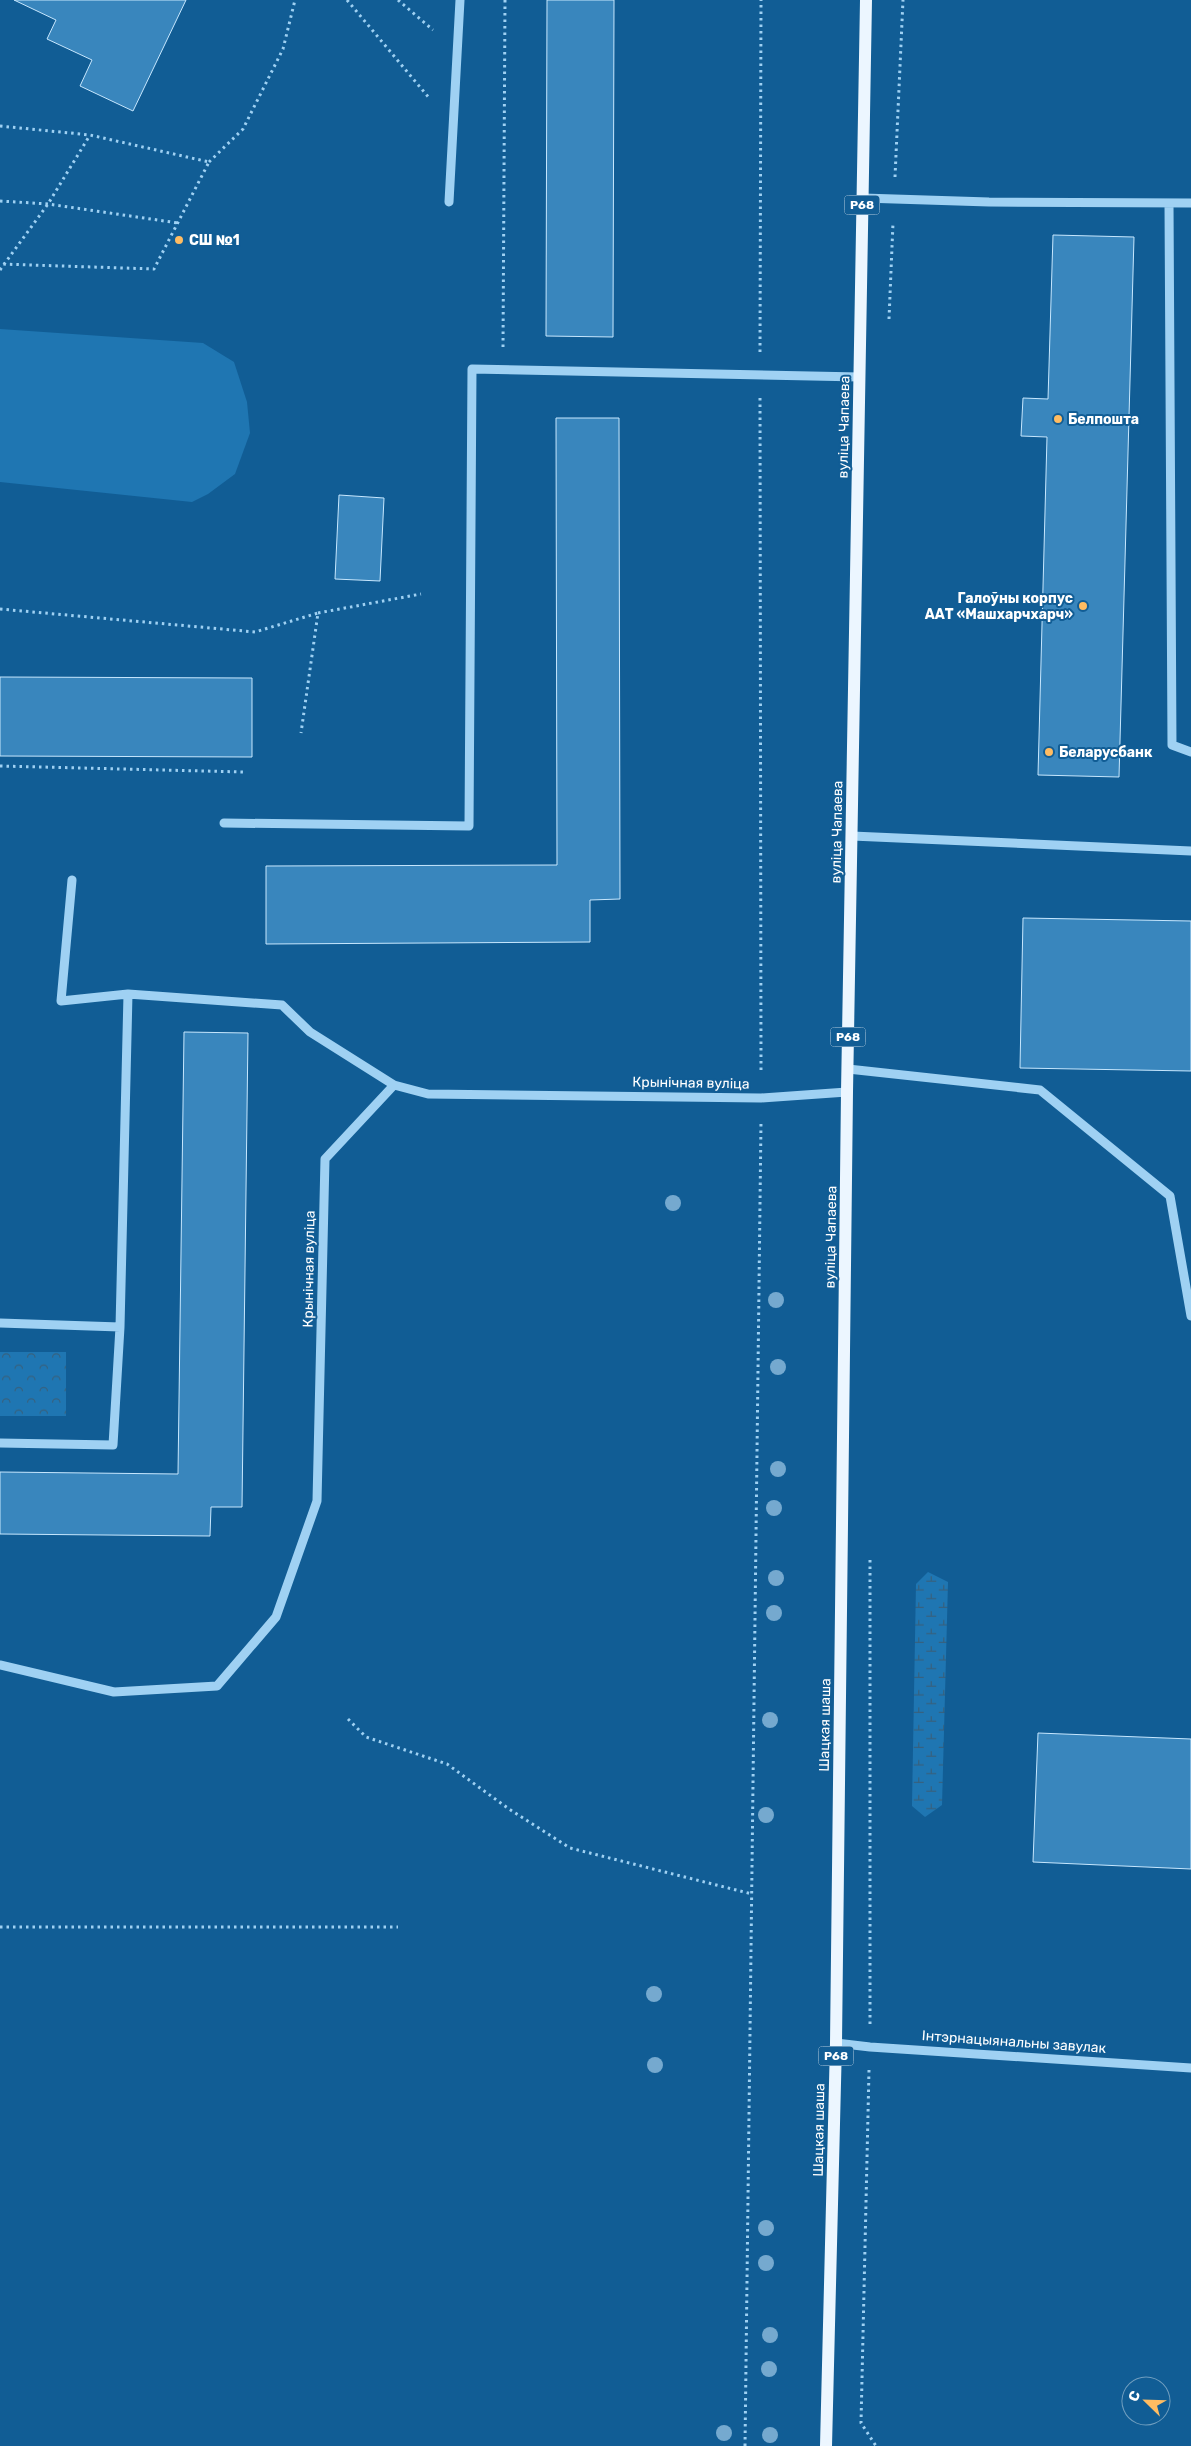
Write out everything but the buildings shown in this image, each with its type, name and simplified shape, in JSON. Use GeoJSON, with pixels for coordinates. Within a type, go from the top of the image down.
{"type":"FeatureCollection","features":[{"type":"Feature","properties":{"kind":"main road","name":"вуліца Чапаева"},"geometry":{"type":"LineString","coordinates":[[840,1665],[847,1092],[866,0]]}},
{"type":"Feature","properties":{"kind":"main road","name":"Шацкая шаша"},"geometry":{"type":"LineString","coordinates":[[826,2446],[836,2042],[840,1665]]}},
{"type":"Feature","properties":{"kind":"street"},"geometry":{"type":"LineString","coordinates":[[449,202],[460,0]]}},
{"type":"Feature","properties":{"kind":"street"},"geometry":{"type":"LineString","coordinates":[[862,198],[989,202],[1191,203]]}},
{"type":"Feature","properties":{"kind":"street"},"geometry":{"type":"LineString","coordinates":[[1168,203],[1172,745],[1191,752]]}},
{"type":"Feature","properties":{"kind":"street"},"geometry":{"type":"LineString","coordinates":[[224,823],[469,826],[472,369],[860,376]]}},
{"type":"Feature","properties":{"kind":"street"},"geometry":{"type":"LineString","coordinates":[[852,836],[1191,851]]}},
{"type":"Feature","properties":{"kind":"street"},"geometry":{"type":"LineString","coordinates":[[72,880],[61,1001],[128,994],[282,1005],[310,1032],[394,1085]]}},
{"type":"Feature","properties":{"kind":"street"},"geometry":{"type":"LineString","coordinates":[[0,1443],[113,1445],[120,1327],[128,994]]}},
{"type":"Feature","properties":{"kind":"street"},"geometry":{"type":"LineString","coordinates":[[848,1069],[1040,1090],[1170,1196],[1191,1316]]}},
{"type":"Feature","properties":{"kind":"street","name":"Крынічная вуліца"},"geometry":{"type":"LineString","coordinates":[[0,1665],[114,1692],[216,1686],[276,1617],[318,1501],[325,1159],[394,1085],[428,1094],[761,1098],[847,1092]]}},
{"type":"Feature","properties":{"kind":"street"},"geometry":{"type":"LineString","coordinates":[[0,1323],[120,1327]]}},
{"type":"Feature","properties":{"kind":"street","name":"Інтэрнацыянальны завулак"},"geometry":{"type":"LineString","coordinates":[[836,2042],[870,2047],[1191,2068]]}},
{"type":"Feature","properties":{"kind":"path"},"geometry":{"type":"LineString","coordinates":[[0,264],[154,269],[209,162],[243,129],[283,49],[294,0]]}},
{"type":"Feature","properties":{"kind":"path"},"geometry":{"type":"LineString","coordinates":[[347,0],[433,102]]}},
{"type":"Feature","properties":{"kind":"path"},"geometry":{"type":"LineString","coordinates":[[398,0],[437,33]]}},
{"type":"Feature","properties":{"kind":"path"},"geometry":{"type":"LineString","coordinates":[[502,370],[505,0]]}},
{"type":"Feature","properties":{"kind":"path"},"geometry":{"type":"LineString","coordinates":[[745,2446],[761,1098],[761,0]]}},
{"type":"Feature","properties":{"kind":"path"},"geometry":{"type":"LineString","coordinates":[[889,329],[903,0]]}},
{"type":"Feature","properties":{"kind":"path"},"geometry":{"type":"LineString","coordinates":[[0,126],[90,135],[209,162]]}},
{"type":"Feature","properties":{"kind":"path"},"geometry":{"type":"LineString","coordinates":[[0,270],[6,265],[48,204],[90,135]]}},
{"type":"Feature","properties":{"kind":"path"},"geometry":{"type":"LineString","coordinates":[[0,201],[48,204],[178,223]]}},
{"type":"Feature","properties":{"kind":"path"},"geometry":{"type":"LineString","coordinates":[[0,609],[255,632],[318,613],[421,594]]}},
{"type":"Feature","properties":{"kind":"path"},"geometry":{"type":"LineString","coordinates":[[300,732],[318,613]]}},
{"type":"Feature","properties":{"kind":"path"},"geometry":{"type":"LineString","coordinates":[[0,766],[244,772]]}},
{"type":"Feature","properties":{"kind":"path"},"geometry":{"type":"LineString","coordinates":[[870,1549],[870,2047],[861,2423],[876,2446]]}},
{"type":"Feature","properties":{"kind":"path"},"geometry":{"type":"LineString","coordinates":[[348,1719],[366,1737],[447,1764],[509,1809],[570,1848],[752,1894]]}},
{"type":"Feature","properties":{"kind":"path"},"geometry":{"type":"LineString","coordinates":[[0,1928],[398,1927]]}},
{"type":"Feature","properties":{"kind":"green space"},"geometry":{"type":"Polygon","coordinates":[[[0,329],[203,343],[234,362],[247,402],[250,433],[235,474],[208,494],[192,502],[0,482],[0,329]]]}},
{"type":"Feature","properties":{"kind":"green space"},"geometry":{"type":"Polygon","coordinates":[[[0,1352],[66,1352],[66,1416],[0,1416],[0,1352]]]}},
{"type":"Feature","properties":{"kind":"green space"},"geometry":{"type":"Polygon","coordinates":[[[928,1572],[948,1582],[942,1805],[925,1817],[912,1806],[916,1584],[928,1572]]]}},
{"type":"Feature","properties":{"kind":"place","name":"СШ №1"},"geometry":{"type":"Point","coordinates":[179,240]}},
{"type":"Feature","properties":{"kind":"place","name":"Белпошта"},"geometry":{"type":"Point","coordinates":[1058,419]}},
{"type":"Feature","properties":{"kind":"place","name":"Галоўны корпус ААТ «Машхарчхарч»"},"geometry":{"type":"Point","coordinates":[1083,606]}},
{"type":"Feature","properties":{"kind":"place","name":"Беларусбанк"},"geometry":{"type":"Point","coordinates":[1049,752]}}]}
